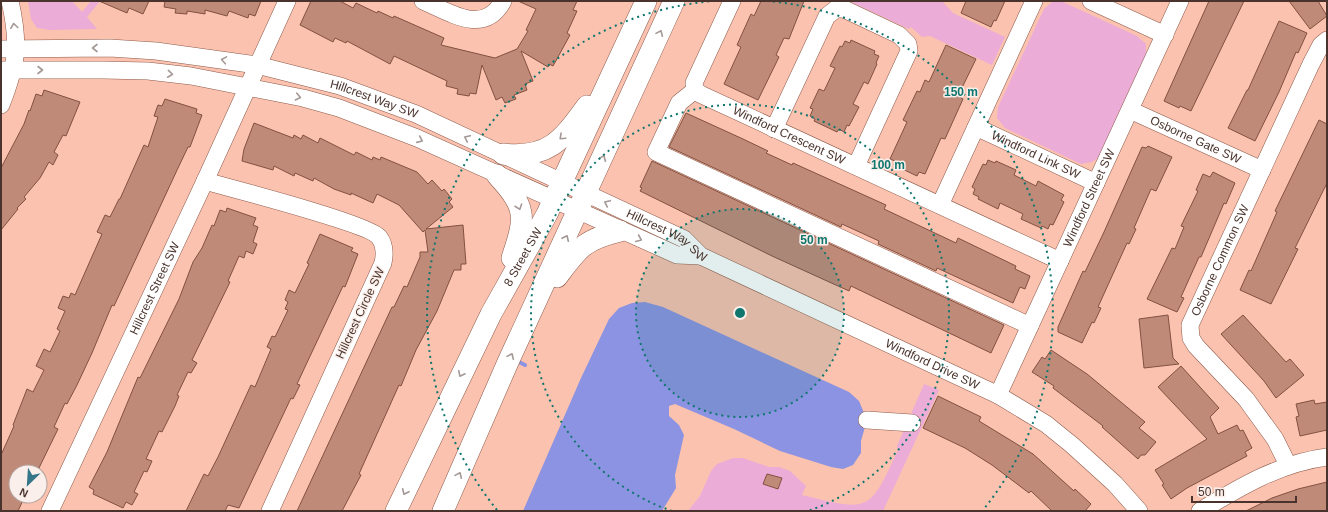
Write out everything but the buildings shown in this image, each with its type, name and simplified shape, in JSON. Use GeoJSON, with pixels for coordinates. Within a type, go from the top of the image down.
{"type":"FeatureCollection","features":[{"type":"Feature","properties":{"kind":"main road","name":"8 Street SW"},"geometry":{"type":"LineString","coordinates":[[396,511],[491,314],[553,200],[646,1]]}},
{"type":"Feature","properties":{"kind":"main road"},"geometry":{"type":"LineString","coordinates":[[443,511],[530,314],[587,194],[674,1]]}},
{"type":"Feature","properties":{"kind":"main road"},"geometry":{"type":"LineString","coordinates":[[502,154],[530,155],[549,147],[572,126],[612,73]]}},
{"type":"Feature","properties":{"kind":"main road"},"geometry":{"type":"LineString","coordinates":[[491,314],[509,268],[522,223],[521,210],[514,194],[497,175]]}},
{"type":"Feature","properties":{"kind":"main road"},"geometry":{"type":"LineString","coordinates":[[530,314],[580,247],[591,240],[620,231]]}},
{"type":"Feature","properties":{"kind":"street"},"geometry":{"type":"LineString","coordinates":[[1,104],[9,49],[10,1]]}},
{"type":"Feature","properties":{"kind":"street","name":"Hillcrest Street SW"},"geometry":{"type":"LineString","coordinates":[[50,511],[205,181],[287,1]]}},
{"type":"Feature","properties":{"kind":"street"},"geometry":{"type":"LineString","coordinates":[[423,1],[469,20],[479,21],[489,18],[499,8],[503,1]]}},
{"type":"Feature","properties":{"kind":"street"},"geometry":{"type":"LineString","coordinates":[[732,1],[694,83],[695,90],[679,103],[656,152],[1030,326]]}},
{"type":"Feature","properties":{"kind":"street"},"geometry":{"type":"LineString","coordinates":[[940,205],[1034,1]]}},
{"type":"Feature","properties":{"kind":"street"},"geometry":{"type":"LineString","coordinates":[[1091,1],[1165,35]]}},
{"type":"Feature","properties":{"kind":"street","name":"Windford Street SW"},"geometry":{"type":"LineString","coordinates":[[998,395],[1180,1]]}},
{"type":"Feature","properties":{"kind":"street"},"geometry":{"type":"LineString","coordinates":[[774,129],[826,16],[836,9],[844,9],[899,35],[908,44],[909,51],[856,166]]}},
{"type":"Feature","properties":{"kind":"street","name":"Osborne Common SW"},"geometry":{"type":"LineString","coordinates":[[1288,465],[1275,439],[1246,399],[1196,346],[1191,338],[1190,325],[1311,64],[1321,45],[1327,40]]}},
{"type":"Feature","properties":{"kind":"street","name":"Hillcrest Way SW"},"geometry":{"type":"LineString","coordinates":[[9,49],[110,48],[156,51],[257,65],[340,86],[416,114],[684,239],[701,256]]}},
{"type":"Feature","properties":{"kind":"street","name":"Hillcrest Way SW"},"geometry":{"type":"LineString","coordinates":[[7,70],[148,71],[190,76],[303,98],[339,108],[417,138],[620,231],[677,255],[701,256]]}},
{"type":"Feature","properties":{"kind":"street","name":"Windford Crescent SW"},"geometry":{"type":"LineString","coordinates":[[695,90],[700,94],[774,129],[1060,261]]}},
{"type":"Feature","properties":{"kind":"street","name":"Osborne Gate SW"},"geometry":{"type":"LineString","coordinates":[[1130,110],[1262,170]]}},
{"type":"Feature","properties":{"kind":"street","name":"Windford Link SW"},"geometry":{"type":"LineString","coordinates":[[976,127],[1096,183]]}},
{"type":"Feature","properties":{"kind":"street","name":"Hillcrest Circle SW"},"geometry":{"type":"LineString","coordinates":[[205,181],[368,230],[379,237],[385,252],[383,263],[270,511]]}},
{"type":"Feature","properties":{"kind":"street","name":"Windford Drive SW"},"geometry":{"type":"LineString","coordinates":[[701,256],[998,395],[1046,424],[1072,445],[1115,484],[1139,511]]}},
{"type":"Feature","properties":{"kind":"street"},"geometry":{"type":"LineString","coordinates":[[867,420],[912,423]]}},
{"type":"Feature","properties":{"kind":"street"},"geometry":{"type":"LineString","coordinates":[[1200,511],[1244,485],[1288,465],[1327,457]]}},
{"type":"Feature","properties":{"kind":"shaded area"},"geometry":{"type":"Polygon","coordinates":[[[28,1],[72,1],[82,12],[91,1],[100,1],[87,17],[97,29],[50,30],[37,28],[31,19],[28,1]]]}},
{"type":"Feature","properties":{"kind":"shaded area"},"geometry":{"type":"Polygon","coordinates":[[[849,1],[942,1],[953,13],[1005,37],[992,65],[930,36],[922,37],[911,27],[909,29],[849,1]]]}},
{"type":"Feature","properties":{"kind":"shaded area"},"geometry":{"type":"Polygon","coordinates":[[[1052,2],[1063,2],[1137,36],[1146,44],[1146,57],[1099,157],[1092,162],[1081,164],[1005,128],[997,118],[998,107],[1044,9],[1052,2]]]}},
{"type":"Feature","properties":{"kind":"shaded area"},"geometry":{"type":"Polygon","coordinates":[[[924,384],[939,390],[883,511],[688,511],[700,496],[711,471],[717,464],[733,458],[743,458],[769,467],[779,467],[790,471],[806,486],[802,495],[842,504],[855,505],[865,502],[873,496],[880,486],[898,450],[897,446],[924,384]]]}},
{"type":"Feature","properties":{"kind":"water"},"geometry":{"type":"Polygon","coordinates":[[[645,302],[663,307],[849,392],[859,401],[867,420],[861,441],[861,453],[853,465],[843,469],[831,467],[780,451],[734,429],[675,404],[669,406],[669,416],[679,425],[684,435],[675,475],[676,488],[662,511],[523,511],[581,378],[609,319],[619,308],[632,303],[645,302]]]}},
{"type":"Feature","properties":{"kind":"waterway"},"geometry":{"type":"LineString","coordinates":[[519,362],[525,365]]}}]}
